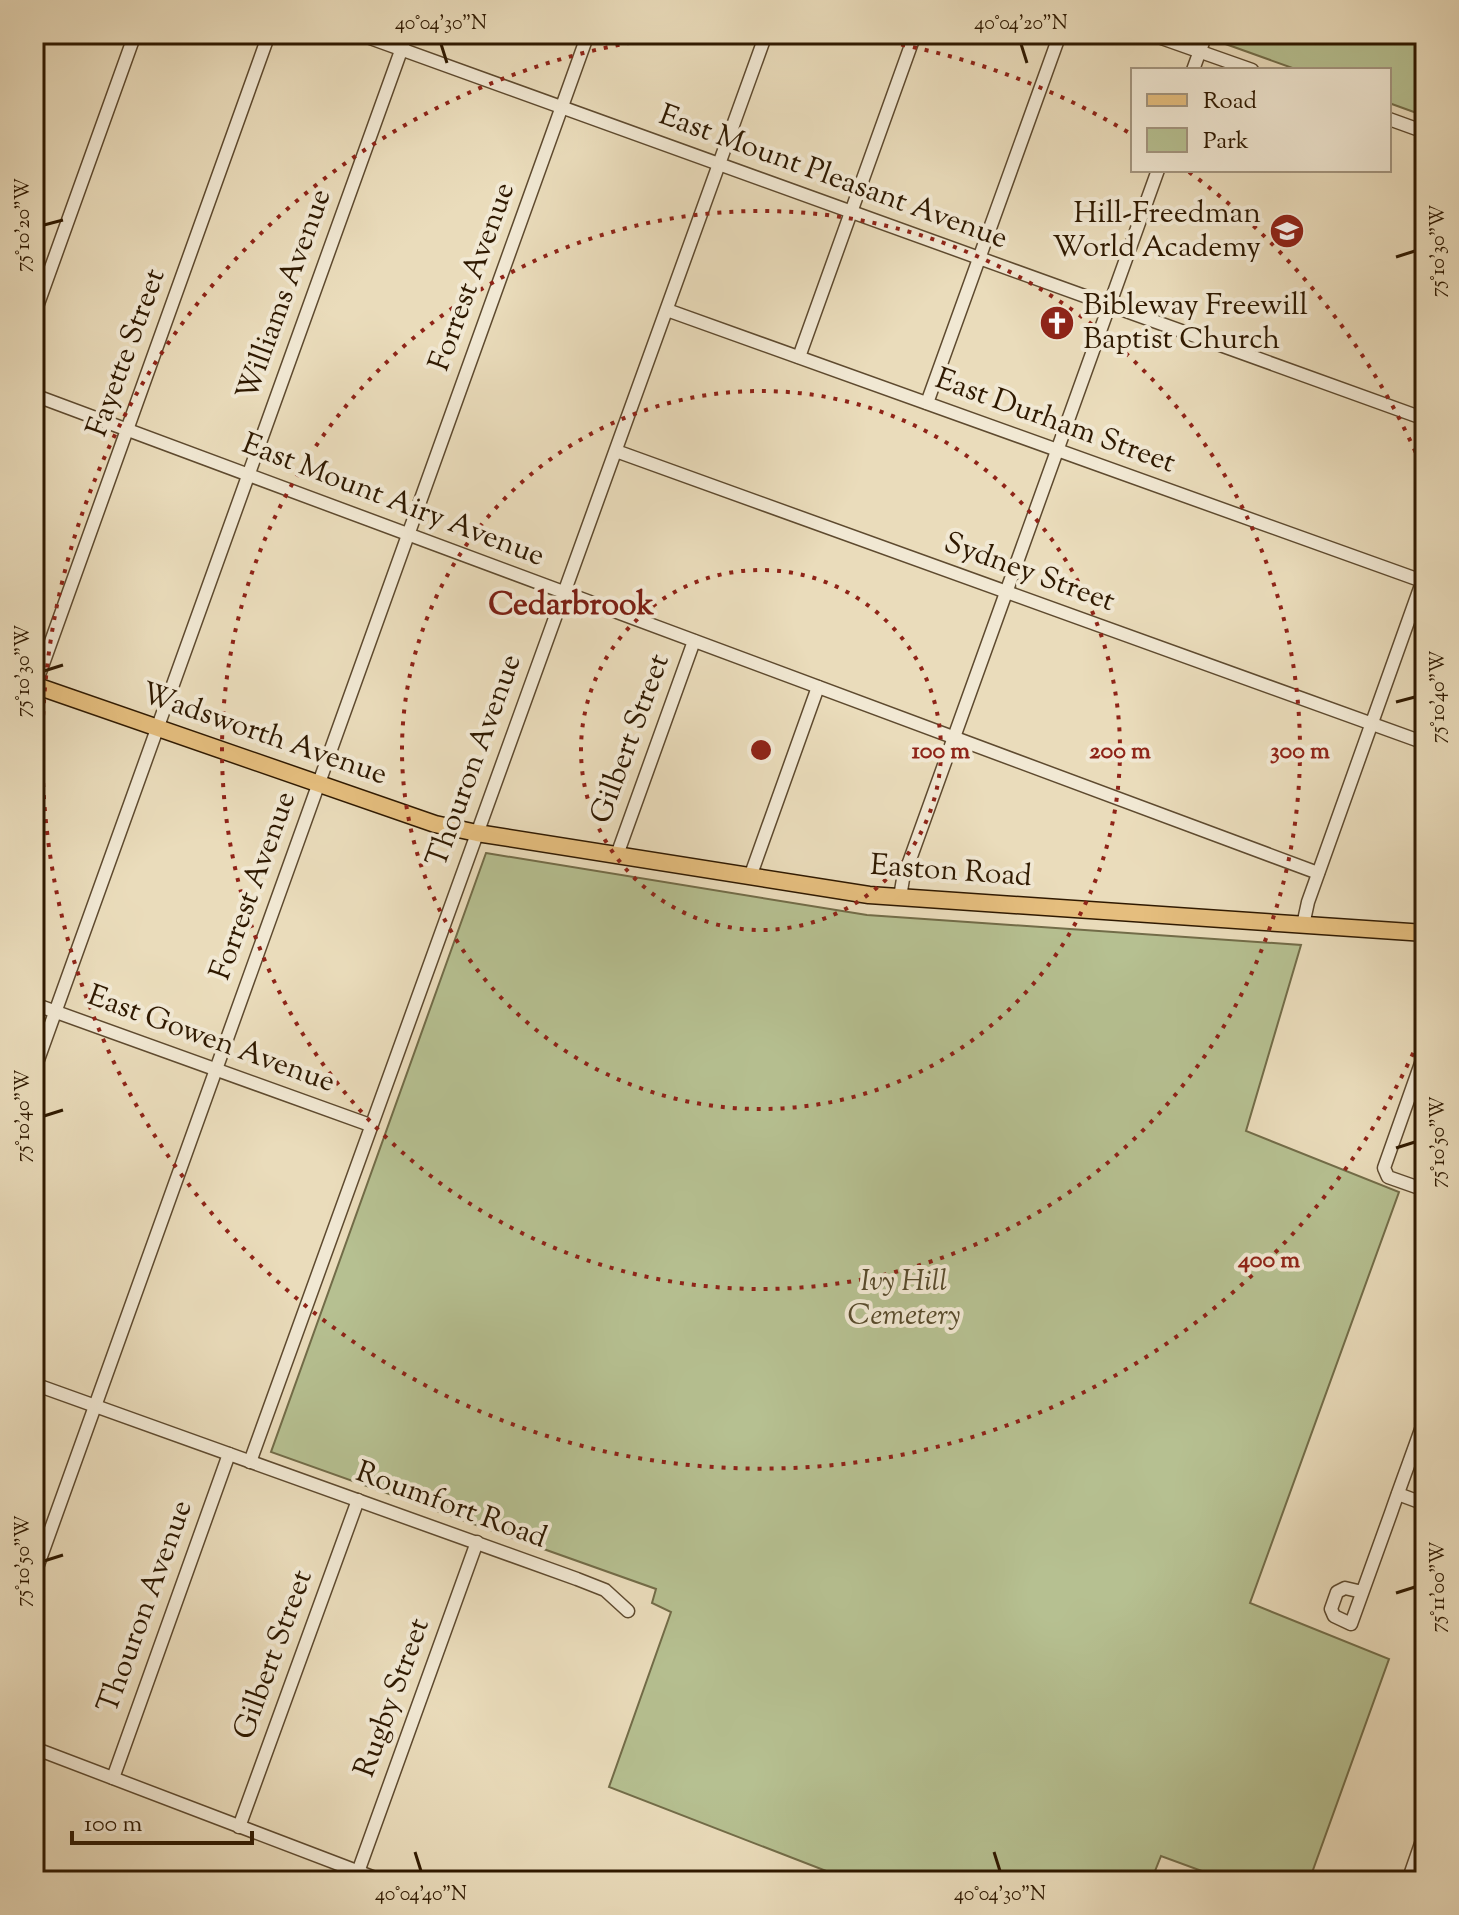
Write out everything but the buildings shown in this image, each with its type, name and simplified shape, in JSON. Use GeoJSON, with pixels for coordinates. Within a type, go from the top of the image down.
{"type":"FeatureCollection","features":[{"type":"Feature","properties":{"kind":"main road","name":"Wadsworth Avenue"},"geometry":{"type":"LineString","coordinates":[[34,687],[435,824],[477,833]]}},
{"type":"Feature","properties":{"kind":"main road","name":"Easton Road"},"geometry":{"type":"LineString","coordinates":[[477,833],[750,877],[900,897],[1425,933]]}},
{"type":"Feature","properties":{"kind":"street"},"geometry":{"type":"LineString","coordinates":[[34,315],[135,34]]}},
{"type":"Feature","properties":{"kind":"street","name":"Fayette Street"},"geometry":{"type":"LineString","coordinates":[[34,687],[269,34]]}},
{"type":"Feature","properties":{"kind":"street","name":"East Mount Pleasant Avenue"},"geometry":{"type":"LineString","coordinates":[[359,34],[1425,419]]}},
{"type":"Feature","properties":{"kind":"street","name":"Williams Avenue"},"geometry":{"type":"LineString","coordinates":[[34,1071],[407,34]]}},
{"type":"Feature","properties":{"kind":"street","name":"Forrest Avenue"},"geometry":{"type":"LineString","coordinates":[[34,1576],[588,34]]}},
{"type":"Feature","properties":{"kind":"street","name":"Thouron Avenue"},"geometry":{"type":"LineString","coordinates":[[250,1462],[766,34]]}},
{"type":"Feature","properties":{"kind":"street"},"geometry":{"type":"LineString","coordinates":[[799,357],[915,34]]}},
{"type":"Feature","properties":{"kind":"street"},"geometry":{"type":"LineString","coordinates":[[927,403],[1060,34]]}},
{"type":"Feature","properties":{"kind":"street"},"geometry":{"type":"LineString","coordinates":[[1150,34],[1246,68]]}},
{"type":"Feature","properties":{"kind":"street"},"geometry":{"type":"LineString","coordinates":[[1194,68],[1206,34]]}},
{"type":"Feature","properties":{"kind":"street"},"geometry":{"type":"LineString","coordinates":[[1391,120],[1425,132]]}},
{"type":"Feature","properties":{"kind":"street"},"geometry":{"type":"LineString","coordinates":[[900,897],[903,879],[953,738],[1157,172]]}},
{"type":"Feature","properties":{"kind":"street","name":"East Durham Street"},"geometry":{"type":"LineString","coordinates":[[667,310],[1424,579]]}},
{"type":"Feature","properties":{"kind":"street","name":"East Mount Airy Avenue"},"geometry":{"type":"LineString","coordinates":[[34,395],[1318,873]]}},
{"type":"Feature","properties":{"kind":"street","name":"Sydney Street"},"geometry":{"type":"LineString","coordinates":[[616,451],[1425,743]]}},
{"type":"Feature","properties":{"kind":"street"},"geometry":{"type":"LineString","coordinates":[[1303,925],[1318,873],[1424,579]]}},
{"type":"Feature","properties":{"kind":"street","name":"Gilbert Street"},"geometry":{"type":"LineString","coordinates":[[617,855],[694,641]]}},
{"type":"Feature","properties":{"kind":"street"},"geometry":{"type":"LineString","coordinates":[[750,877],[818,687]]}},
{"type":"Feature","properties":{"kind":"street","name":"East Gowen Avenue"},"geometry":{"type":"LineString","coordinates":[[34,1004],[370,1125]]}},
{"type":"Feature","properties":{"kind":"street"},"geometry":{"type":"LineString","coordinates":[[1425,1052],[1384,1172],[1388,1177],[1425,1190]]}},
{"type":"Feature","properties":{"kind":"street"},"geometry":{"type":"LineString","coordinates":[[34,1384],[229,1454]]}},
{"type":"Feature","properties":{"kind":"street"},"geometry":{"type":"LineString","coordinates":[[1362,1592],[1340,1589],[1334,1597],[1332,1612],[1337,1619],[1351,1624],[1425,1418]]}},
{"type":"Feature","properties":{"kind":"street","name":"Thouron Avenue"},"geometry":{"type":"LineString","coordinates":[[113,1778],[229,1454]]}},
{"type":"Feature","properties":{"kind":"street","name":"Roumfort Road"},"geometry":{"type":"LineString","coordinates":[[229,1454],[605,1590],[628,1611]]}},
{"type":"Feature","properties":{"kind":"street"},"geometry":{"type":"LineString","coordinates":[[1398,1494],[1425,1504]]}},
{"type":"Feature","properties":{"kind":"street","name":"Gilbert Street"},"geometry":{"type":"LineString","coordinates":[[239,1827],[358,1500]]}},
{"type":"Feature","properties":{"kind":"street","name":"Rugby Street"},"geometry":{"type":"LineString","coordinates":[[358,1872],[477,1542]]}},
{"type":"Feature","properties":{"kind":"street"},"geometry":{"type":"LineString","coordinates":[[34,1748],[383,1881]]}},
{"type":"Feature","properties":{"kind":"street"},"geometry":{"type":"LineString","coordinates":[[1411,1880],[1425,1832]]}},
{"type":"Feature","properties":{"kind":"green space"},"geometry":{"type":"Polygon","coordinates":[[[1222,34],[1425,34],[1425,116],[1391,104],[1391,68],[1292,68],[1220,42],[1222,34]]]}},
{"type":"Feature","properties":{"kind":"green space","name":"Ivy Hill Cemetery"},"geometry":{"type":"Polygon","coordinates":[[[486,853],[867,915],[1301,945],[1246,1131],[1399,1192],[1250,1603],[1389,1659],[1309,1881],[1229,1881],[1161,1856],[1151,1881],[852,1881],[609,1787],[671,1612],[652,1603],[656,1589],[271,1452],[486,853]]]}},
{"type":"Feature","properties":{"kind":"place","name":"Hill-Freedman World Academy"},"geometry":{"type":"Point","coordinates":[1287,231]}},
{"type":"Feature","properties":{"kind":"place","name":"Bibleway Freewill Baptist Church"},"geometry":{"type":"Point","coordinates":[1057,323]}},
{"type":"Feature","properties":{"kind":"district","name":"Cedarbrook"},"geometry":{"type":"Point","coordinates":[571,606]}}]}
